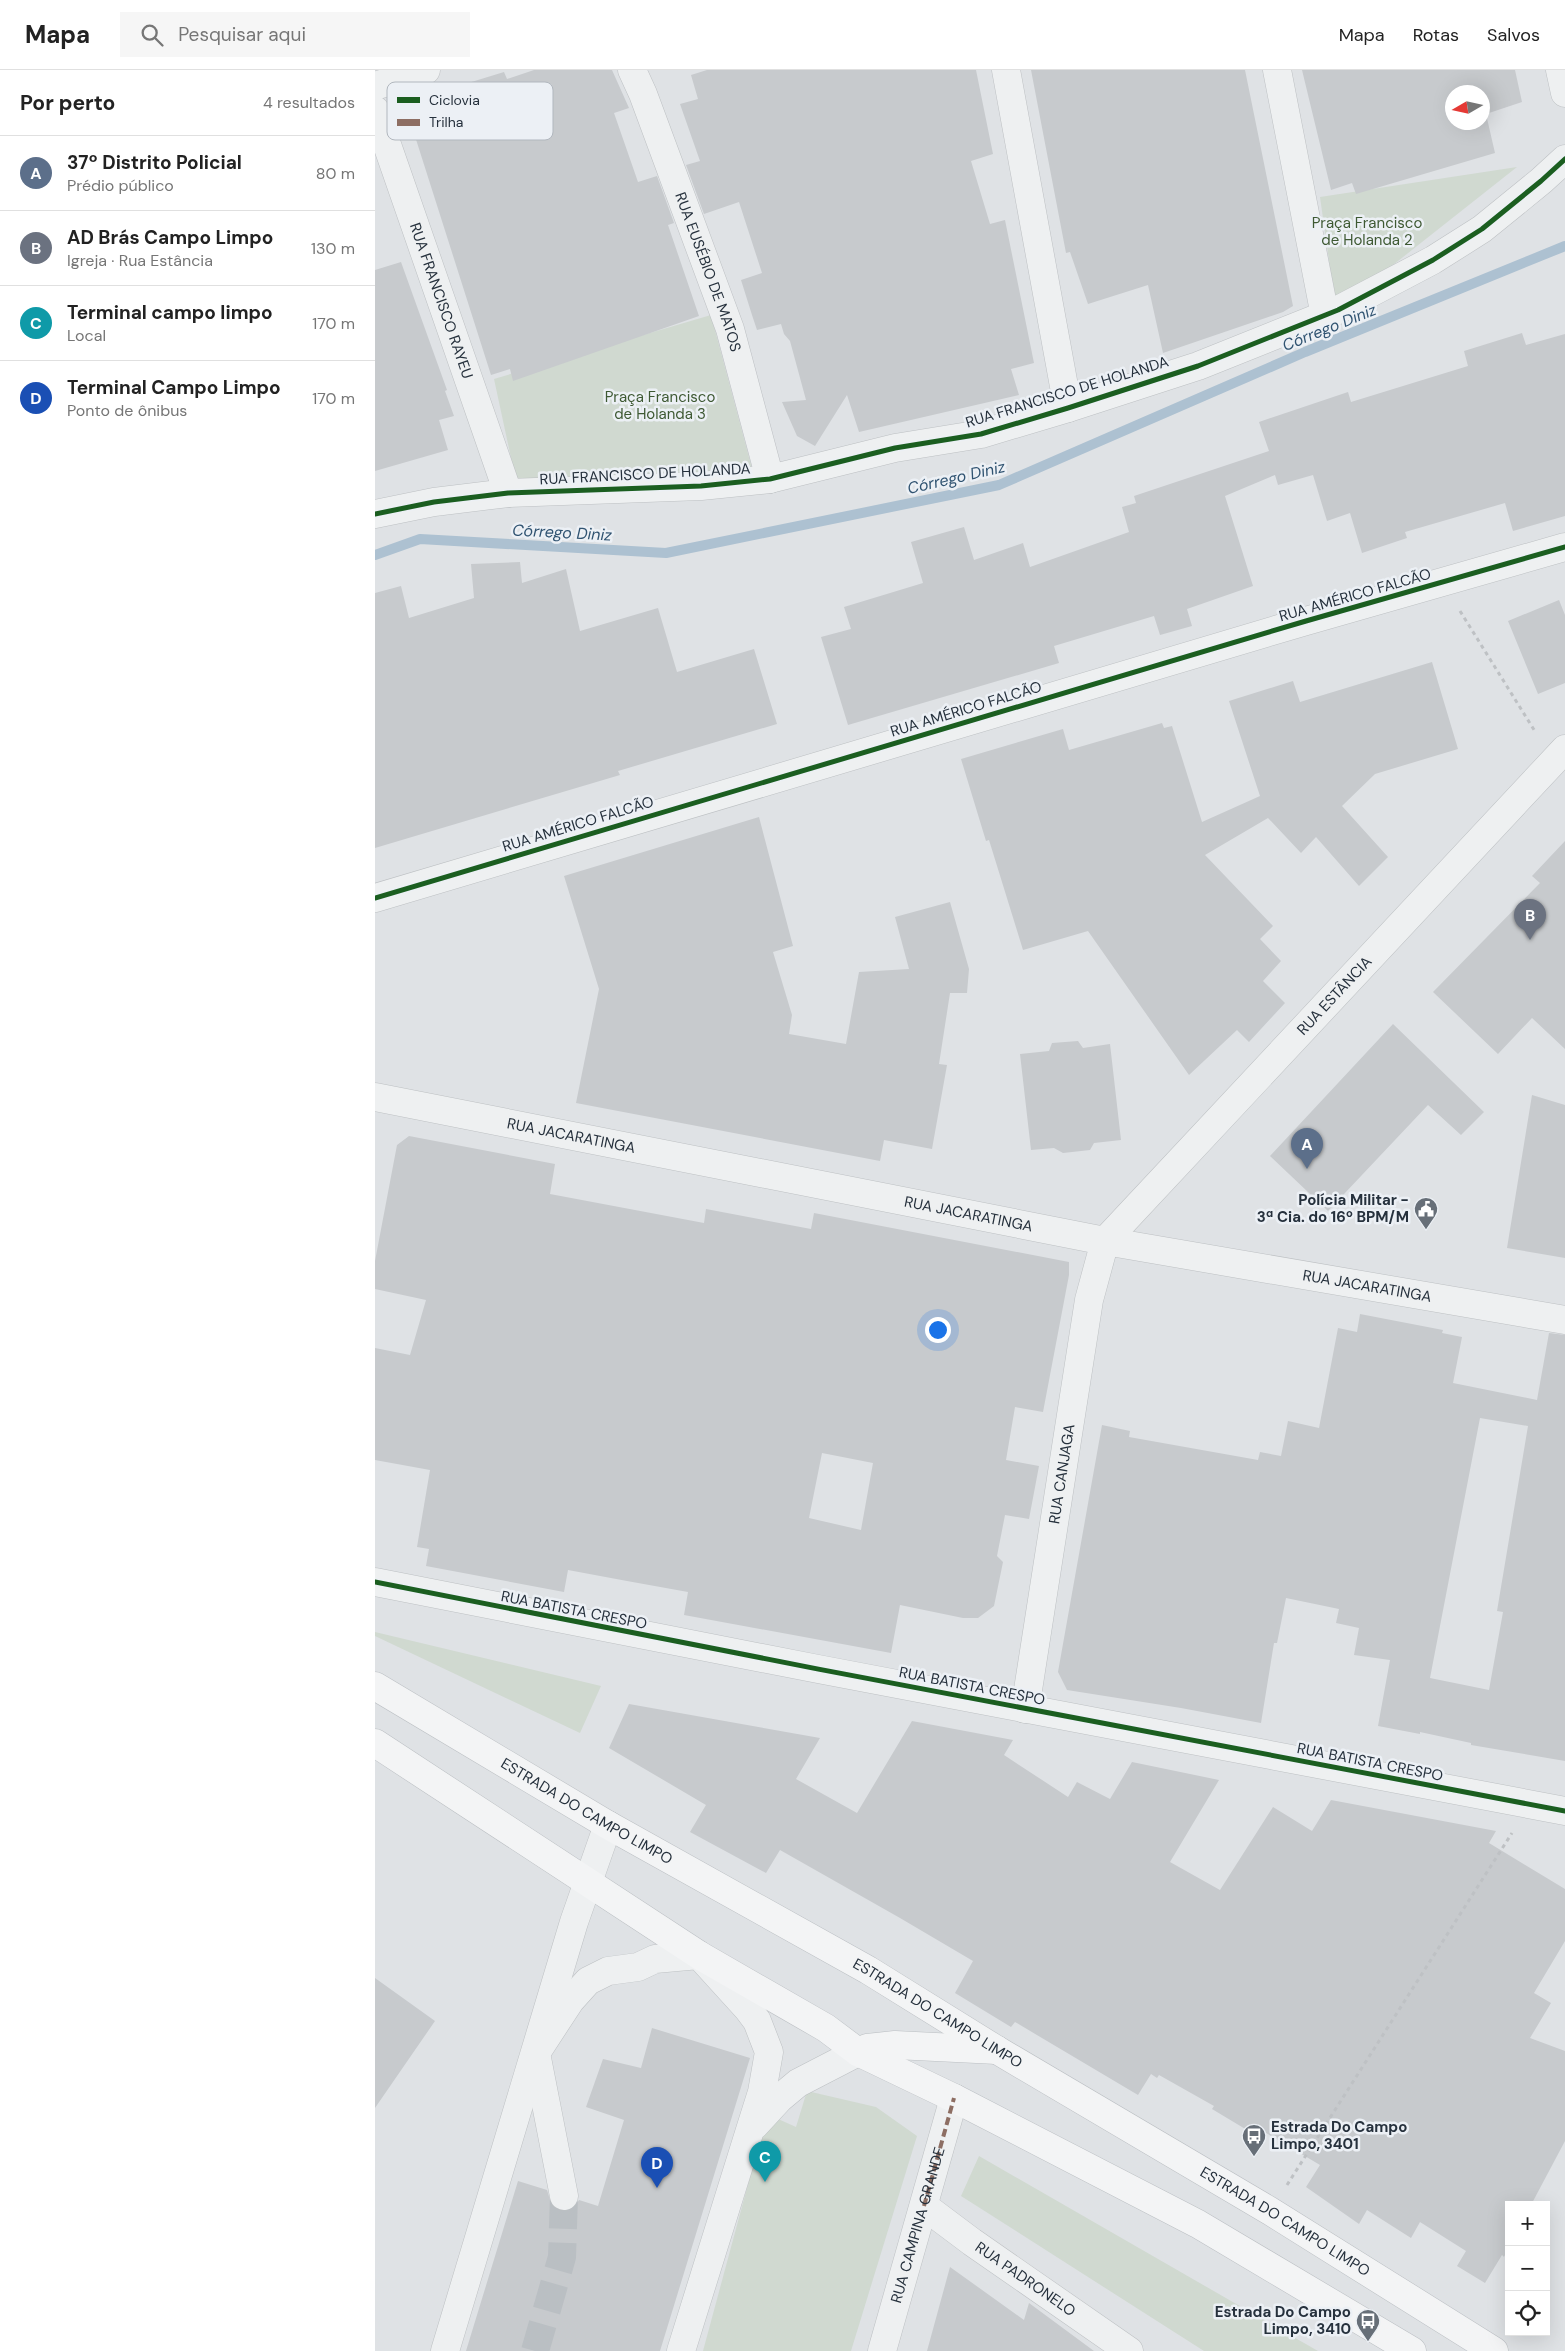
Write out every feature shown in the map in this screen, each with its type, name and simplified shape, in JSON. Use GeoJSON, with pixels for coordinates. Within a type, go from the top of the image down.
{"type":"FeatureCollection","features":[{"type":"Feature","properties":{"kind":"main road","name":"ESTRADA DO CAMPO LIMPO"},"geometry":{"type":"LineString","coordinates":[[375,1686],[608,1825],[867,1970],[997,2050],[1270,2211],[1494,2351]]}},
{"type":"Feature","properties":{"kind":"main road"},"geometry":{"type":"LineString","coordinates":[[375,1743],[588,1884],[699,1954],[826,2028],[858,2052],[955,2098],[1198,2224],[1412,2351]]}},
{"type":"Feature","properties":{"kind":"main road"},"geometry":{"type":"LineString","coordinates":[[858,2052],[867,2048],[895,2045],[997,2050]]}},
{"type":"Feature","properties":{"kind":"street"},"geometry":{"type":"LineString","coordinates":[[388,82],[426,70]]}},
{"type":"Feature","properties":{"kind":"street","name":"RUA EUSÉBIO DE MATOS"},"geometry":{"type":"LineString","coordinates":[[631,70],[643,94],[730,329],[770,479]]}},
{"type":"Feature","properties":{"kind":"street","name":"RUA FRANCISCO DE HOLANDA"},"geometry":{"type":"LineString","coordinates":[[1006,70],[1068,408]]}},
{"type":"Feature","properties":{"kind":"street"},"geometry":{"type":"LineString","coordinates":[[1277,70],[1325,316]]}},
{"type":"Feature","properties":{"kind":"street"},"geometry":{"type":"LineString","coordinates":[[1560,70],[1565,93]]}},
{"type":"Feature","properties":{"kind":"street"},"geometry":{"type":"LineString","coordinates":[[375,86],[387,82]]}},
{"type":"Feature","properties":{"kind":"street","name":"RUA FRANCISCO RAYEU"},"geometry":{"type":"LineString","coordinates":[[375,110],[508,493]]}},
{"type":"Feature","properties":{"kind":"street","name":"RUA FRANCISCO DE HOLANDA"},"geometry":{"type":"LineString","coordinates":[[375,514],[434,502],[508,493],[701,486],[770,479],[895,448],[981,434],[1198,366],[1325,316],[1433,260],[1481,229],[1541,181],[1565,159]]}},
{"type":"Feature","properties":{"kind":"street","name":"RUA AMÉRICO FALCÃO"},"geometry":{"type":"LineString","coordinates":[[375,898],[1296,624],[1442,584],[1565,547]]}},
{"type":"Feature","properties":{"kind":"street","name":"RUA ESTÂNCIA"},"geometry":{"type":"LineString","coordinates":[[1105,1242],[1559,755]]}},
{"type":"Feature","properties":{"kind":"street","name":"RUA JACARATINGA"},"geometry":{"type":"LineString","coordinates":[[375,1097],[1105,1242],[1565,1320]]}},
{"type":"Feature","properties":{"kind":"street","name":"RUA CANJAGA"},"geometry":{"type":"LineString","coordinates":[[1025,1709],[1089,1300],[1105,1242]]}},
{"type":"Feature","properties":{"kind":"street","name":"RUA BATISTA CRESPO"},"geometry":{"type":"LineString","coordinates":[[375,1582],[716,1651],[1565,1811]]}},
{"type":"Feature","properties":{"kind":"street"},"geometry":{"type":"LineString","coordinates":[[445,2351],[574,1922],[608,1825]]}},
{"type":"Feature","properties":{"kind":"street"},"geometry":{"type":"LineString","coordinates":[[564,2196],[536,2053],[571,2001],[588,1981],[608,1971],[638,1967],[655,1959],[699,1954],[757,2021],[767,2043],[769,2056],[751,2130],[681,2351]]}},
{"type":"Feature","properties":{"kind":"street"},"geometry":{"type":"LineString","coordinates":[[751,2130],[779,2098],[798,2083],[858,2052]]}},
{"type":"Feature","properties":{"kind":"street","name":"RUA CAMPINA GRANDE"},"geometry":{"type":"LineString","coordinates":[[882,2351],[955,2098]]}},
{"type":"Feature","properties":{"kind":"street","name":"RUA PADRONELO"},"geometry":{"type":"LineString","coordinates":[[924,2206],[972,2242],[1129,2351]]}},
{"type":"Feature","properties":{"kind":"path"},"geometry":{"type":"LineString","coordinates":[[1442,584],[1559,755]]}},
{"type":"Feature","properties":{"kind":"path"},"geometry":{"type":"LineString","coordinates":[[1270,2211],[1513,1831],[1526,1804]]}},
{"type":"Feature","properties":{"kind":"green space","name":"Praça Francisco de Holanda 2"},"geometry":{"type":"Polygon","coordinates":[[[1517,167],[1336,310],[1320,197],[1517,167]]]}},
{"type":"Feature","properties":{"kind":"green space","name":"Praça Francisco de Holanda 3"},"geometry":{"type":"Polygon","coordinates":[[[711,315],[754,476],[516,481],[494,379],[711,315]]]}},
{"type":"Feature","properties":{"kind":"green space"},"geometry":{"type":"Polygon","coordinates":[[[375,1632],[601,1686],[580,1733],[375,1636],[375,1632]]]}},
{"type":"Feature","properties":{"kind":"green space"},"geometry":{"type":"Polygon","coordinates":[[[807,2091],[876,2107],[917,2136],[851,2351],[703,2351],[767,2114],[796,2127],[807,2091]]]}},
{"type":"Feature","properties":{"kind":"green space"},"geometry":{"type":"Polygon","coordinates":[[[979,2156],[1318,2351],[1204,2351],[961,2196],[979,2156]]]}},
{"type":"Feature","properties":{"kind":"building"},"geometry":{"type":"Polygon","coordinates":[[[534,70],[612,70],[629,108],[614,113],[638,182],[657,176],[674,223],[668,225],[699,316],[513,381],[510,369],[491,375],[416,140],[553,140],[553,82],[471,82],[504,72],[507,79],[534,70]]]}},
{"type":"Feature","properties":{"kind":"building"},"geometry":{"type":"Polygon","coordinates":[[[707,70],[976,70],[993,154],[971,161],[990,224],[1005,220],[1034,363],[1011,369],[1019,395],[859,432],[847,395],[815,446],[797,436],[782,402],[806,400],[790,341],[784,334],[781,324],[757,330],[741,280],[762,273],[739,202],[704,214],[686,165],[700,161],[680,104],[698,99],[691,75],[707,70]]]}},
{"type":"Feature","properties":{"kind":"building"},"geometry":{"type":"Polygon","coordinates":[[[1031,70],[1245,70],[1293,306],[1283,312],[1163,353],[1148,285],[1088,304],[1070,252],[1066,253],[1031,70]]]}},
{"type":"Feature","properties":{"kind":"building"},"geometry":{"type":"Polygon","coordinates":[[[1302,70],[1515,70],[1522,102],[1490,113],[1490,85],[1445,85],[1445,130],[1490,130],[1495,153],[1356,194],[1352,183],[1331,190],[1302,70]]]}},
{"type":"Feature","properties":{"kind":"building"},"geometry":{"type":"Polygon","coordinates":[[[401,262],[447,390],[445,391],[454,416],[439,420],[448,450],[375,471],[375,270],[401,262]]]}},
{"type":"Feature","properties":{"kind":"building"},"geometry":{"type":"Polygon","coordinates":[[[1522,333],[1526,345],[1565,334],[1565,516],[1513,531],[1505,503],[1405,532],[1407,538],[1362,553],[1350,513],[1327,521],[1313,475],[1278,485],[1275,475],[1225,496],[1253,586],[1187,609],[1192,626],[1160,635],[1154,616],[1054,646],[1059,663],[848,725],[821,637],[851,629],[844,607],[923,583],[911,542],[964,527],[974,560],[1023,543],[1030,567],[1129,532],[1122,507],[1136,503],[1134,496],[1269,451],[1259,422],[1348,392],[1351,402],[1468,366],[1464,351],[1522,333]]]}},
{"type":"Feature","properties":{"kind":"building"},"geometry":{"type":"Polygon","coordinates":[[[520,562],[522,583],[566,569],[580,631],[658,608],[677,672],[754,649],[777,724],[618,771],[620,775],[375,848],[375,593],[401,586],[409,618],[474,598],[471,564],[520,562]]]}},
{"type":"Feature","properties":{"kind":"building"},"geometry":{"type":"Polygon","coordinates":[[[1559,600],[1565,615],[1565,683],[1538,694],[1508,621],[1559,600]]]}},
{"type":"Feature","properties":{"kind":"building"},"geometry":{"type":"Polygon","coordinates":[[[1432,662],[1458,749],[1375,774],[1342,806],[1388,857],[1359,886],[1316,837],[1301,853],[1268,818],[1205,855],[1273,926],[1260,939],[1281,961],[1263,981],[1285,1003],[1249,1042],[1237,1030],[1189,1075],[1088,931],[1023,950],[989,840],[986,841],[961,759],[1063,729],[1069,750],[1162,723],[1164,728],[1172,726],[1202,822],[1260,796],[1229,701],[1293,681],[1300,702],[1432,662]]]}},
{"type":"Feature","properties":{"kind":"building"},"geometry":{"type":"Polygon","coordinates":[[[759,817],[793,946],[773,952],[792,1015],[789,1034],[846,1044],[859,972],[909,969],[895,917],[950,902],[969,969],[967,993],[950,993],[939,1064],[947,1065],[932,1149],[884,1140],[880,1161],[576,1103],[599,989],[564,876],[759,817]]]}},
{"type":"Feature","properties":{"kind":"building"},"geometry":{"type":"Polygon","coordinates":[[[1565,841],[1565,1049],[1532,1018],[1498,1054],[1433,992],[1540,883],[1532,876],[1565,841]]]}},
{"type":"Feature","properties":{"kind":"building"},"geometry":{"type":"Polygon","coordinates":[[[1393,1024],[1484,1112],[1461,1135],[1428,1105],[1328,1211],[1270,1156],[1393,1024]]]}},
{"type":"Feature","properties":{"kind":"building"},"geometry":{"type":"Polygon","coordinates":[[[1078,1041],[1083,1048],[1110,1044],[1121,1140],[1094,1143],[1090,1150],[1063,1153],[1054,1148],[1031,1150],[1020,1054],[1049,1051],[1052,1043],[1078,1041]]]}},
{"type":"Feature","properties":{"kind":"building"},"geometry":{"type":"Polygon","coordinates":[[[1532,1095],[1565,1105],[1565,1258],[1507,1248],[1532,1095]]]}},
{"type":"Feature","properties":{"kind":"building"},"geometry":{"type":"Polygon","coordinates":[[[409,1136],[555,1164],[550,1194],[704,1223],[706,1209],[811,1229],[814,1213],[1069,1262],[1069,1275],[1043,1412],[1015,1407],[1006,1460],[1039,1466],[1029,1519],[1005,1515],[997,1556],[1003,1562],[994,1606],[978,1618],[963,1618],[900,1605],[891,1653],[684,1615],[688,1592],[568,1570],[564,1592],[426,1566],[429,1549],[417,1547],[430,1470],[375,1460],[375,1348],[410,1355],[426,1300],[375,1289],[375,1261],[397,1145],[409,1136]],[[822,1453],[809,1518],[861,1530],[873,1463],[822,1453]]]}},
{"type":"Feature","properties":{"kind":"building"},"geometry":{"type":"Polygon","coordinates":[[[1360,1314],[1443,1330],[1442,1333],[1462,1337],[1453,1383],[1537,1400],[1549,1333],[1565,1335],[1565,1761],[1471,1745],[1471,1743],[1420,1732],[1420,1734],[1378,1726],[1390,1660],[1354,1655],[1359,1628],[1336,1623],[1339,1609],[1286,1598],[1277,1643],[1274,1643],[1261,1723],[1067,1690],[1058,1672],[1102,1425],[1130,1431],[1129,1437],[1258,1460],[1260,1452],[1281,1456],[1288,1421],[1319,1428],[1338,1328],[1357,1332],[1360,1314]],[[1480,1418],[1430,1678],[1489,1690],[1503,1612],[1497,1611],[1528,1426],[1480,1418]]]}},
{"type":"Feature","properties":{"kind":"building"},"geometry":{"type":"Polygon","coordinates":[[[629,1704],[820,1738],[796,1779],[857,1813],[912,1721],[1013,1740],[1004,1755],[1068,1797],[1077,1782],[1110,1799],[1132,1762],[1219,1780],[1170,1862],[1220,1890],[1273,1807],[1312,1831],[1331,1800],[1496,1831],[1489,1843],[1565,1889],[1565,1941],[1534,1993],[1551,2003],[1530,2038],[1565,2051],[1565,2141],[1533,2201],[1505,2201],[1505,2255],[1504,2257],[1502,2255],[1485,2283],[1457,2266],[1466,2251],[1420,2222],[1411,2238],[1367,2210],[1359,2224],[1306,2187],[1320,2165],[1256,2127],[1252,2133],[1212,2109],[1214,2106],[1159,2075],[1157,2078],[1151,2074],[1138,2095],[1015,2022],[1011,2027],[955,1993],[973,1961],[900,1918],[780,1850],[766,1873],[690,1832],[706,1805],[609,1748],[629,1704]]]}},
{"type":"Feature","properties":{"kind":"building"},"geometry":{"type":"Polygon","coordinates":[[[375,1978],[435,2021],[375,2108],[375,1978]]]}},
{"type":"Feature","properties":{"kind":"building"},"geometry":{"type":"Polygon","coordinates":[[[652,2028],[750,2058],[660,2351],[466,2351],[518,2181],[547,2190],[552,2206],[559,2211],[567,2211],[574,2208],[579,2200],[598,2206],[624,2120],[586,2107],[603,2059],[641,2068],[652,2028]]]}},
{"type":"Feature","properties":{"kind":"building"},"geometry":{"type":"Polygon","coordinates":[[[950,2267],[1024,2320],[1029,2303],[1094,2351],[927,2351],[950,2267]]]}},
{"type":"Feature","properties":{"kind":"waterway","name":"Córrego Diniz"},"geometry":{"type":"LineString","coordinates":[[375,555],[420,539],[666,553],[999,485],[1305,352],[1565,246]]}},
{"type":"Feature","properties":{"kind":"tunnel"},"geometry":{"type":"LineString","coordinates":[[535,2351],[562,2257],[564,2196]]}},
{"type":"Feature","properties":{"kind":"marked path"},"geometry":{"type":"LineString","coordinates":[[924,2206],[954,2098]]}},
{"type":"Feature","properties":{"kind":"cycle path"},"geometry":{"type":"LineString","coordinates":[[375,514],[434,502],[508,493],[701,486],[770,479],[895,448],[981,434],[1198,366],[1338,310],[1433,260],[1482,229],[1565,159]]}},
{"type":"Feature","properties":{"kind":"cycle path"},"geometry":{"type":"LineString","coordinates":[[375,898],[1306,621],[1565,547]]}},
{"type":"Feature","properties":{"kind":"cycle path"},"geometry":{"type":"LineString","coordinates":[[375,1582],[821,1670],[1565,1811]]}},
{"type":"Feature","properties":{"kind":"place","name":"AD Brás Campo Limpo"},"geometry":{"type":"Point","coordinates":[1530,940]}},
{"type":"Feature","properties":{"kind":"place","name":"37º Distrito Policial"},"geometry":{"type":"Point","coordinates":[1307,1169]}},
{"type":"Feature","properties":{"kind":"place","name":"Polícia Militar - 3ª Cia. do 16º BPM/M"},"geometry":{"type":"Point","coordinates":[1426,1230]}},
{"type":"Feature","properties":{"kind":"place","name":"Estrada Do Campo Limpo, 3401"},"geometry":{"type":"Point","coordinates":[1254,2157]}},
{"type":"Feature","properties":{"kind":"place","name":"Terminal campo limpo"},"geometry":{"type":"Point","coordinates":[765,2182]}},
{"type":"Feature","properties":{"kind":"place","name":"Terminal Campo Limpo"},"geometry":{"type":"Point","coordinates":[657,2188]}},
{"type":"Feature","properties":{"kind":"place","name":"Estrada Do Campo Limpo, 3410"},"geometry":{"type":"Point","coordinates":[1368,2342]}}]}
